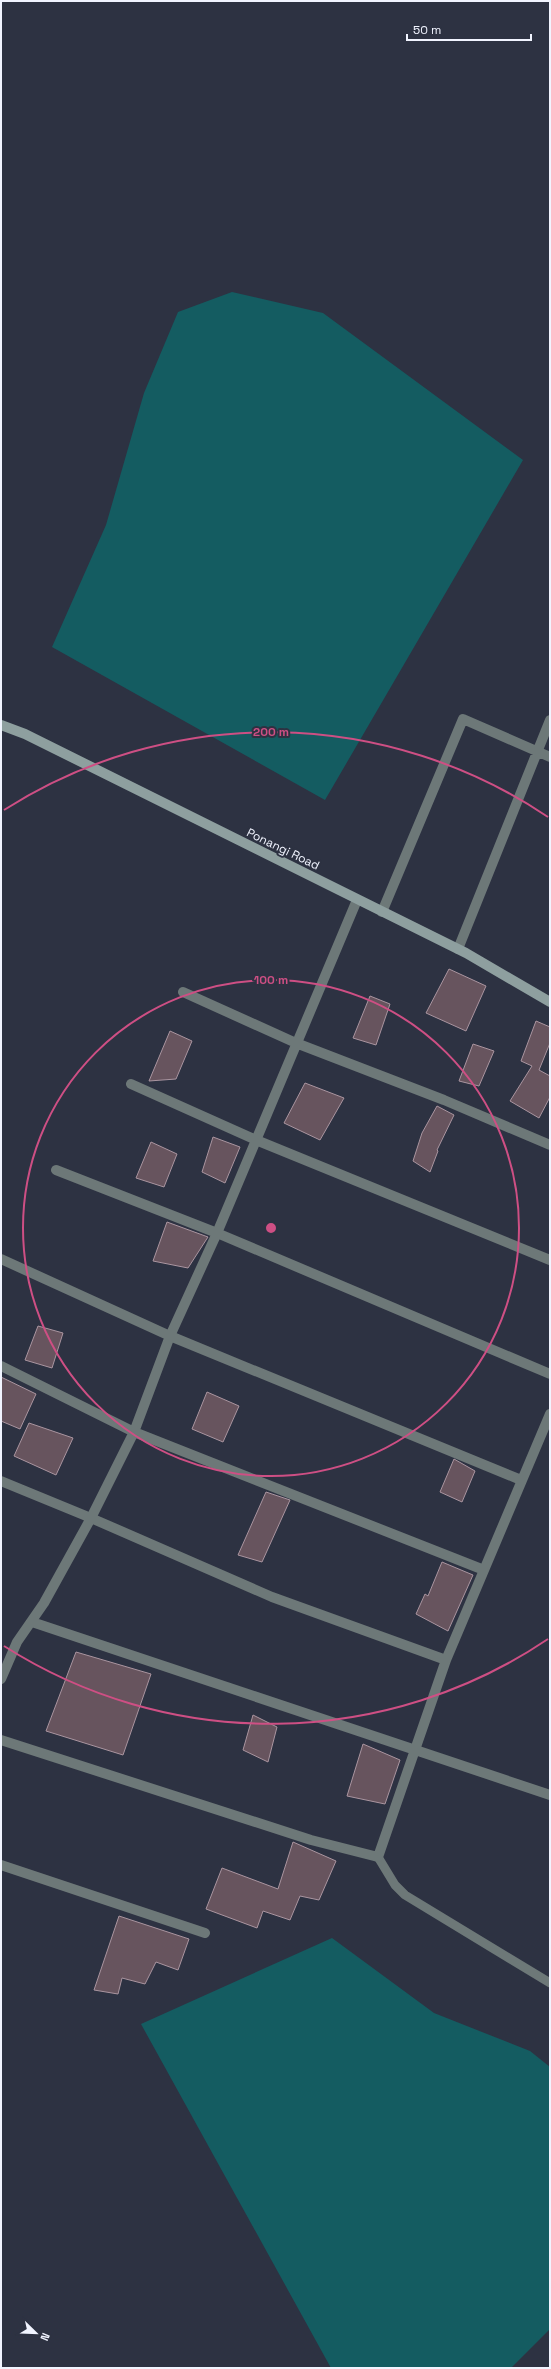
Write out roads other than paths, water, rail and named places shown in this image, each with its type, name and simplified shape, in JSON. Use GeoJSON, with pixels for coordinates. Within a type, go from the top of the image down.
{"type":"FeatureCollection","features":[{"type":"Feature","properties":{"kind":"street"},"geometry":{"type":"LineString","coordinates":[[382,912],[463,719],[550,757]]}},
{"type":"Feature","properties":{"kind":"street"},"geometry":{"type":"LineString","coordinates":[[458,949],[550,720]]}},
{"type":"Feature","properties":{"kind":"street","name":"Ponangi Road"},"geometry":{"type":"LineString","coordinates":[[1,725],[26,734],[458,949],[550,1002]]}},
{"type":"Feature","properties":{"kind":"street"},"geometry":{"type":"LineString","coordinates":[[1,1679],[17,1642],[32,1622],[91,1518],[134,1432],[170,1336],[218,1233],[296,1043],[357,900]]}},
{"type":"Feature","properties":{"kind":"street"},"geometry":{"type":"LineString","coordinates":[[183,992],[296,1043],[444,1100],[550,1145]]}},
{"type":"Feature","properties":{"kind":"street"},"geometry":{"type":"LineString","coordinates":[[132,1084],[256,1140],[550,1260]]}},
{"type":"Feature","properties":{"kind":"street"},"geometry":{"type":"LineString","coordinates":[[56,1170],[218,1233],[550,1374]]}},
{"type":"Feature","properties":{"kind":"street"},"geometry":{"type":"LineString","coordinates":[[1,1259],[170,1336],[521,1480]]}},
{"type":"Feature","properties":{"kind":"street"},"geometry":{"type":"LineString","coordinates":[[1,1366],[134,1432],[484,1570]]}},
{"type":"Feature","properties":{"kind":"street"},"geometry":{"type":"LineString","coordinates":[[1,1740],[311,1840],[378,1857],[446,1660],[550,1414]]}},
{"type":"Feature","properties":{"kind":"street"},"geometry":{"type":"LineString","coordinates":[[1,1481],[91,1518],[272,1597],[446,1660]]}},
{"type":"Feature","properties":{"kind":"street"},"geometry":{"type":"LineString","coordinates":[[32,1622],[414,1752],[550,1795]]}},
{"type":"Feature","properties":{"kind":"street"},"geometry":{"type":"LineString","coordinates":[[1,1865],[205,1933]]}},
{"type":"Feature","properties":{"kind":"lane"},"geometry":{"type":"LineString","coordinates":[[378,1857],[395,1885],[405,1895],[550,1983]]}}]}
